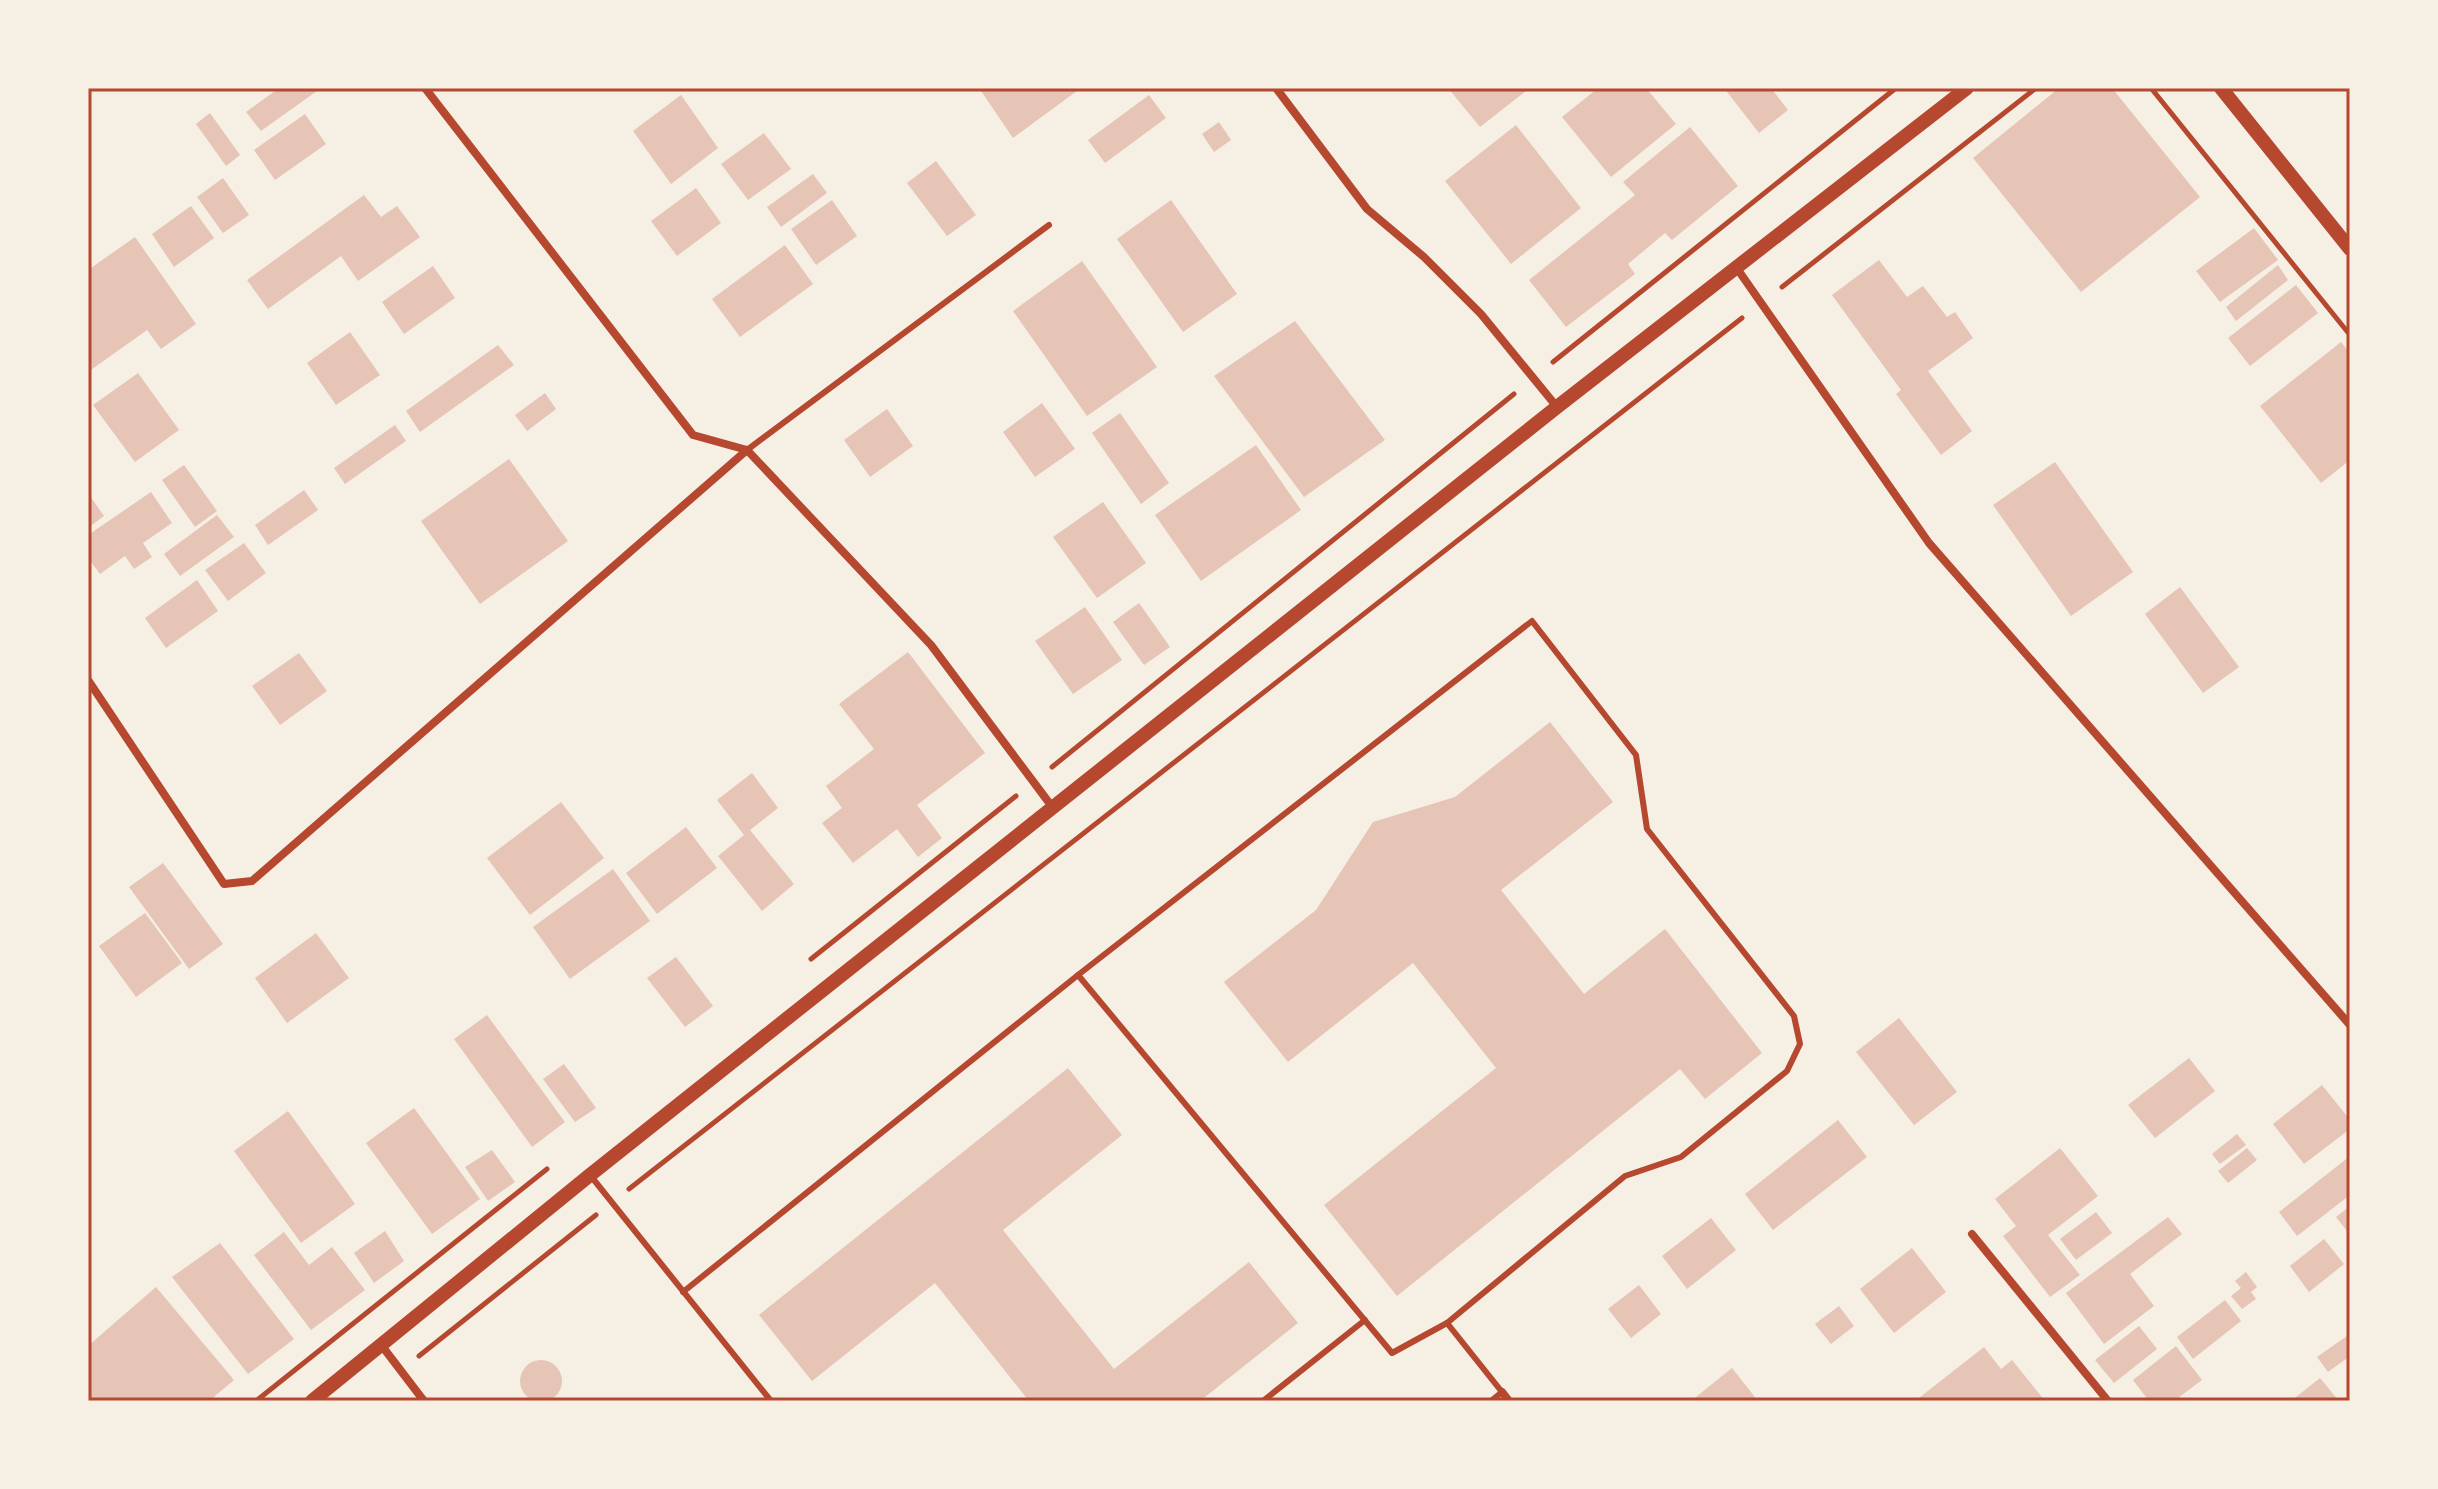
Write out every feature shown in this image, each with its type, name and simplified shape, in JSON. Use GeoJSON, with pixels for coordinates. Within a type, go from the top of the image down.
{"type":"FeatureCollection","features":[{"type":"Feature","properties":{"kind":"street"},"geometry":{"type":"LineString","coordinates":[[425,88],[693,435],[747,450],[931,645],[1053,808]]}},
{"type":"Feature","properties":{"kind":"street"},"geometry":{"type":"LineString","coordinates":[[1276,88],[1367,209],[1424,257],[1481,314],[1557,407]]}},
{"type":"Feature","properties":{"kind":"street"},"geometry":{"type":"LineString","coordinates":[[312,1401],[590,1175],[1557,407],[1967,88]]}},
{"type":"Feature","properties":{"kind":"street"},"geometry":{"type":"LineString","coordinates":[[2221,88],[2350,249]]}},
{"type":"Feature","properties":{"kind":"street"},"geometry":{"type":"LineString","coordinates":[[1736,267],[1764,302],[1929,543],[2350,1025]]}},
{"type":"Feature","properties":{"kind":"street"},"geometry":{"type":"LineString","coordinates":[[88,680],[224,884],[252,881],[747,450]]}},
{"type":"Feature","properties":{"kind":"street"},"geometry":{"type":"LineString","coordinates":[[1972,1234],[2108,1401]]}},
{"type":"Feature","properties":{"kind":"street"},"geometry":{"type":"LineString","coordinates":[[382,1346],[424,1401]]}},
{"type":"Feature","properties":{"kind":"street"},"geometry":{"type":"LineString","coordinates":[[1502,1392],[1509,1401]]}},
{"type":"Feature","properties":{"kind":"lane"},"geometry":{"type":"LineString","coordinates":[[747,450],[1049,225]]}},
{"type":"Feature","properties":{"kind":"lane"},"geometry":{"type":"LineString","coordinates":[[683,1292],[1078,975],[1532,621],[1636,755],[1647,829],[1794,1016],[1800,1044],[1787,1071],[1681,1157],[1625,1176],[1447,1323],[1392,1353],[1078,975]]}},
{"type":"Feature","properties":{"kind":"lane"},"geometry":{"type":"LineString","coordinates":[[590,1175],[771,1401]]}},
{"type":"Feature","properties":{"kind":"lane"},"geometry":{"type":"LineString","coordinates":[[1263,1401],[1365,1320]]}},
{"type":"Feature","properties":{"kind":"lane"},"geometry":{"type":"LineString","coordinates":[[1447,1323],[1502,1392],[1491,1401]]}},
{"type":"Feature","properties":{"kind":"path"},"geometry":{"type":"LineString","coordinates":[[799,969],[1896,88]]}},
{"type":"Feature","properties":{"kind":"path"},"geometry":{"type":"LineString","coordinates":[[401,1371],[611,1203],[2036,88]]}},
{"type":"Feature","properties":{"kind":"path"},"geometry":{"type":"LineString","coordinates":[[2151,88],[2350,335]]}},
{"type":"Feature","properties":{"kind":"path"},"geometry":{"type":"LineString","coordinates":[[256,1401],[552,1165]]}},
{"type":"Feature","properties":{"kind":"building"},"geometry":{"type":"Polygon","coordinates":[[[279,88],[321,88],[261,131],[246,112],[279,88]]]}},
{"type":"Feature","properties":{"kind":"building"},"geometry":{"type":"Polygon","coordinates":[[[979,88],[1081,88],[1013,138],[979,88]]]}},
{"type":"Feature","properties":{"kind":"building"},"geometry":{"type":"Polygon","coordinates":[[[1448,88],[1530,88],[1480,127],[1448,88]]]}},
{"type":"Feature","properties":{"kind":"building"},"geometry":{"type":"Polygon","coordinates":[[[1598,88],[1646,88],[1676,124],[1611,177],[1562,117],[1598,88]]]}},
{"type":"Feature","properties":{"kind":"building"},"geometry":{"type":"Polygon","coordinates":[[[1724,88],[1771,88],[1788,110],[1759,133],[1724,88]]]}},
{"type":"Feature","properties":{"kind":"building"},"geometry":{"type":"Polygon","coordinates":[[[2059,88],[2112,88],[2200,197],[2081,292],[1973,158],[2059,88]]]}},
{"type":"Feature","properties":{"kind":"building"},"geometry":{"type":"Polygon","coordinates":[[[681,95],[718,148],[671,184],[633,131],[681,95]]]}},
{"type":"Feature","properties":{"kind":"building"},"geometry":{"type":"Polygon","coordinates":[[[1149,95],[1166,118],[1105,163],[1088,140],[1149,95]]]}},
{"type":"Feature","properties":{"kind":"building"},"geometry":{"type":"Polygon","coordinates":[[[210,113],[240,155],[226,166],[196,124],[210,113]]]}},
{"type":"Feature","properties":{"kind":"building"},"geometry":{"type":"Polygon","coordinates":[[[305,114],[326,144],[275,180],[254,150],[305,114]]]}},
{"type":"Feature","properties":{"kind":"building"},"geometry":{"type":"Polygon","coordinates":[[[1219,122],[1231,140],[1214,152],[1202,134],[1219,122]]]}},
{"type":"Feature","properties":{"kind":"building"},"geometry":{"type":"Polygon","coordinates":[[[1516,125],[1581,208],[1511,264],[1445,181],[1516,125]]]}},
{"type":"Feature","properties":{"kind":"building"},"geometry":{"type":"Polygon","coordinates":[[[1690,127],[1738,186],[1672,240],[1665,233],[1628,264],[1635,274],[1566,327],[1529,280],[1635,195],[1623,182],[1690,127]]]}},
{"type":"Feature","properties":{"kind":"building"},"geometry":{"type":"Polygon","coordinates":[[[764,133],[791,169],[748,200],[721,164],[764,133]]]}},
{"type":"Feature","properties":{"kind":"building"},"geometry":{"type":"Polygon","coordinates":[[[936,161],[976,215],[947,236],[907,183],[936,161]]]}},
{"type":"Feature","properties":{"kind":"building"},"geometry":{"type":"Polygon","coordinates":[[[813,174],[827,193],[781,227],[767,207],[813,174]]]}},
{"type":"Feature","properties":{"kind":"building"},"geometry":{"type":"Polygon","coordinates":[[[223,178],[249,215],[223,233],[197,197],[223,178]]]}},
{"type":"Feature","properties":{"kind":"building"},"geometry":{"type":"Polygon","coordinates":[[[696,188],[721,223],[677,256],[651,221],[696,188]]]}},
{"type":"Feature","properties":{"kind":"building"},"geometry":{"type":"Polygon","coordinates":[[[364,195],[381,217],[397,206],[420,237],[358,281],[341,256],[268,309],[247,280],[364,195]]]}},
{"type":"Feature","properties":{"kind":"building"},"geometry":{"type":"Polygon","coordinates":[[[832,200],[857,236],[816,265],[791,229],[832,200]]]}},
{"type":"Feature","properties":{"kind":"building"},"geometry":{"type":"Polygon","coordinates":[[[1171,200],[1237,294],[1183,332],[1117,239],[1171,200]]]}},
{"type":"Feature","properties":{"kind":"building"},"geometry":{"type":"Polygon","coordinates":[[[191,206],[214,238],[174,267],[152,234],[191,206]]]}},
{"type":"Feature","properties":{"kind":"building"},"geometry":{"type":"Polygon","coordinates":[[[2254,228],[2278,260],[2220,302],[2196,271],[2254,228]]]}},
{"type":"Feature","properties":{"kind":"building"},"geometry":{"type":"Polygon","coordinates":[[[135,237],[196,324],[161,349],[147,330],[88,372],[88,270],[135,237]]]}},
{"type":"Feature","properties":{"kind":"building"},"geometry":{"type":"Polygon","coordinates":[[[785,245],[813,284],[740,337],[712,299],[785,245]]]}},
{"type":"Feature","properties":{"kind":"building"},"geometry":{"type":"Polygon","coordinates":[[[1879,260],[1907,297],[1923,286],[1947,317],[1955,312],[1973,338],[1928,371],[1972,431],[1941,455],[1896,394],[1901,390],[1832,295],[1879,260]]]}},
{"type":"Feature","properties":{"kind":"building"},"geometry":{"type":"Polygon","coordinates":[[[1082,261],[1157,367],[1087,416],[1013,311],[1082,261]]]}},
{"type":"Feature","properties":{"kind":"building"},"geometry":{"type":"Polygon","coordinates":[[[2278,265],[2288,280],[2236,321],[2226,307],[2278,265]]]}},
{"type":"Feature","properties":{"kind":"building"},"geometry":{"type":"Polygon","coordinates":[[[433,266],[455,298],[404,334],[382,302],[433,266]]]}},
{"type":"Feature","properties":{"kind":"building"},"geometry":{"type":"Polygon","coordinates":[[[2296,285],[2318,313],[2250,366],[2228,338],[2296,285]]]}},
{"type":"Feature","properties":{"kind":"building"},"geometry":{"type":"Polygon","coordinates":[[[1295,321],[1385,440],[1304,497],[1214,376],[1295,321]]]}},
{"type":"Feature","properties":{"kind":"building"},"geometry":{"type":"Polygon","coordinates":[[[350,332],[380,375],[336,405],[307,363],[350,332]]]}},
{"type":"Feature","properties":{"kind":"building"},"geometry":{"type":"Polygon","coordinates":[[[2341,342],[2350,353],[2350,460],[2321,483],[2260,406],[2341,342]]]}},
{"type":"Feature","properties":{"kind":"building"},"geometry":{"type":"Polygon","coordinates":[[[498,345],[514,365],[420,432],[406,411],[498,345]]]}},
{"type":"Feature","properties":{"kind":"building"},"geometry":{"type":"Polygon","coordinates":[[[138,373],[179,430],[135,462],[93,405],[138,373]]]}},
{"type":"Feature","properties":{"kind":"building"},"geometry":{"type":"Polygon","coordinates":[[[545,393],[556,409],[527,431],[515,415],[545,393]]]}},
{"type":"Feature","properties":{"kind":"building"},"geometry":{"type":"Polygon","coordinates":[[[1042,403],[1075,449],[1035,477],[1003,432],[1042,403]]]}},
{"type":"Feature","properties":{"kind":"building"},"geometry":{"type":"Polygon","coordinates":[[[887,409],[913,446],[870,477],[844,440],[887,409]]]}},
{"type":"Feature","properties":{"kind":"building"},"geometry":{"type":"Polygon","coordinates":[[[1120,413],[1169,483],[1141,504],[1092,433],[1120,413]]]}},
{"type":"Feature","properties":{"kind":"building"},"geometry":{"type":"Polygon","coordinates":[[[395,425],[406,441],[345,484],[334,468],[395,425]]]}},
{"type":"Feature","properties":{"kind":"building"},"geometry":{"type":"Polygon","coordinates":[[[1256,445],[1301,510],[1201,581],[1155,515],[1256,445]]]}},
{"type":"Feature","properties":{"kind":"building"},"geometry":{"type":"Polygon","coordinates":[[[509,459],[568,541],[480,604],[421,521],[509,459]]]}},
{"type":"Feature","properties":{"kind":"building"},"geometry":{"type":"Polygon","coordinates":[[[2055,462],[2133,572],[2071,616],[1993,505],[2055,462]]]}},
{"type":"Feature","properties":{"kind":"building"},"geometry":{"type":"Polygon","coordinates":[[[184,465],[217,511],[195,527],[162,480],[184,465]]]}},
{"type":"Feature","properties":{"kind":"building"},"geometry":{"type":"Polygon","coordinates":[[[304,490],[318,510],[268,545],[255,525],[304,490]]]}},
{"type":"Feature","properties":{"kind":"building"},"geometry":{"type":"Polygon","coordinates":[[[151,492],[172,523],[143,543],[152,557],[134,569],[125,556],[100,574],[88,558],[88,535],[151,492]]]}},
{"type":"Feature","properties":{"kind":"building"},"geometry":{"type":"Polygon","coordinates":[[[88,493],[104,516],[88,528],[88,493]]]}},
{"type":"Feature","properties":{"kind":"building"},"geometry":{"type":"Polygon","coordinates":[[[1103,502],[1146,563],[1097,598],[1053,537],[1103,502]]]}},
{"type":"Feature","properties":{"kind":"building"},"geometry":{"type":"Polygon","coordinates":[[[217,515],[234,537],[180,576],[164,554],[217,515]]]}},
{"type":"Feature","properties":{"kind":"building"},"geometry":{"type":"Polygon","coordinates":[[[244,543],[266,573],[228,601],[205,570],[244,543]]]}},
{"type":"Feature","properties":{"kind":"building"},"geometry":{"type":"Polygon","coordinates":[[[197,580],[218,611],[166,648],[145,618],[197,580]]]}},
{"type":"Feature","properties":{"kind":"building"},"geometry":{"type":"Polygon","coordinates":[[[2180,587],[2239,667],[2203,693],[2145,614],[2180,587]]]}},
{"type":"Feature","properties":{"kind":"building"},"geometry":{"type":"Polygon","coordinates":[[[1139,603],[1170,647],[1144,665],[1113,622],[1139,603]]]}},
{"type":"Feature","properties":{"kind":"building"},"geometry":{"type":"Polygon","coordinates":[[[1085,607],[1122,660],[1073,694],[1035,641],[1085,607]]]}},
{"type":"Feature","properties":{"kind":"building"},"geometry":{"type":"Polygon","coordinates":[[[908,652],[985,753],[917,805],[942,838],[918,857],[897,829],[853,863],[822,823],[842,808],[826,786],[874,749],[839,704],[908,652]]]}},
{"type":"Feature","properties":{"kind":"building"},"geometry":{"type":"Polygon","coordinates":[[[299,653],[327,691],[280,725],[252,686],[299,653]]]}},
{"type":"Feature","properties":{"kind":"building"},"geometry":{"type":"Polygon","coordinates":[[[1550,722],[1613,802],[1501,890],[1584,994],[1665,929],[1762,1053],[1705,1099],[1680,1069],[1397,1296],[1324,1205],[1496,1068],[1413,963],[1288,1062],[1224,982],[1316,910],[1373,822],[1455,797],[1550,722]]]}},
{"type":"Feature","properties":{"kind":"building"},"geometry":{"type":"Polygon","coordinates":[[[752,773],[778,808],[750,830],[794,884],[762,911],[718,856],[744,835],[717,800],[752,773]]]}},
{"type":"Feature","properties":{"kind":"building"},"geometry":{"type":"Polygon","coordinates":[[[561,802],[604,858],[530,915],[487,858],[561,802]]]}},
{"type":"Feature","properties":{"kind":"building"},"geometry":{"type":"Polygon","coordinates":[[[686,827],[717,868],[657,914],[626,873],[686,827]]]}},
{"type":"Feature","properties":{"kind":"building"},"geometry":{"type":"Polygon","coordinates":[[[163,863],[223,944],[189,969],[129,887],[163,863]]]}},
{"type":"Feature","properties":{"kind":"building"},"geometry":{"type":"Polygon","coordinates":[[[613,869],[650,921],[570,979],[533,927],[613,869]]]}},
{"type":"Feature","properties":{"kind":"building"},"geometry":{"type":"Polygon","coordinates":[[[145,913],[182,963],[136,997],[99,946],[145,913]]]}},
{"type":"Feature","properties":{"kind":"building"},"geometry":{"type":"Polygon","coordinates":[[[316,933],[349,978],[287,1023],[255,978],[316,933]]]}},
{"type":"Feature","properties":{"kind":"building"},"geometry":{"type":"Polygon","coordinates":[[[676,957],[713,1006],[685,1027],[647,978],[676,957]]]}},
{"type":"Feature","properties":{"kind":"building"},"geometry":{"type":"Polygon","coordinates":[[[487,1015],[565,1122],[532,1147],[454,1039],[487,1015]]]}},
{"type":"Feature","properties":{"kind":"building"},"geometry":{"type":"Polygon","coordinates":[[[1899,1018],[1957,1092],[1914,1125],[1856,1052],[1899,1018]]]}},
{"type":"Feature","properties":{"kind":"building"},"geometry":{"type":"Polygon","coordinates":[[[2189,1058],[2215,1091],[2155,1138],[2128,1105],[2189,1058]]]}},
{"type":"Feature","properties":{"kind":"building"},"geometry":{"type":"Polygon","coordinates":[[[564,1064],[596,1108],[575,1122],[543,1079],[564,1064]]]}},
{"type":"Feature","properties":{"kind":"building"},"geometry":{"type":"Polygon","coordinates":[[[1068,1068],[1122,1135],[1003,1230],[1114,1369],[1249,1262],[1298,1323],[1200,1401],[1029,1401],[935,1283],[812,1381],[759,1315],[1068,1068]]]}},
{"type":"Feature","properties":{"kind":"building"},"geometry":{"type":"Polygon","coordinates":[[[2322,1085],[2350,1120],[2350,1129],[2304,1164],[2273,1124],[2322,1085]]]}},
{"type":"Feature","properties":{"kind":"building"},"geometry":{"type":"Polygon","coordinates":[[[414,1108],[480,1199],[432,1234],[366,1143],[414,1108]]]}},
{"type":"Feature","properties":{"kind":"building"},"geometry":{"type":"Polygon","coordinates":[[[288,1111],[355,1204],[301,1243],[234,1151],[288,1111]]]}},
{"type":"Feature","properties":{"kind":"building"},"geometry":{"type":"Polygon","coordinates":[[[1838,1120],[1867,1157],[1773,1230],[1745,1194],[1838,1120]]]}},
{"type":"Feature","properties":{"kind":"building"},"geometry":{"type":"Polygon","coordinates":[[[2237,1134],[2246,1145],[2220,1164],[2212,1154],[2237,1134]]]}},
{"type":"Feature","properties":{"kind":"building"},"geometry":{"type":"Polygon","coordinates":[[[2060,1148],[2098,1196],[2048,1235],[2080,1275],[2050,1297],[2003,1236],[2016,1226],[1995,1199],[2060,1148]]]}},
{"type":"Feature","properties":{"kind":"building"},"geometry":{"type":"Polygon","coordinates":[[[2247,1148],[2257,1160],[2228,1183],[2218,1171],[2247,1148]]]}},
{"type":"Feature","properties":{"kind":"building"},"geometry":{"type":"Polygon","coordinates":[[[492,1150],[515,1182],[488,1201],[465,1167],[492,1150]]]}},
{"type":"Feature","properties":{"kind":"building"},"geometry":{"type":"Polygon","coordinates":[[[2350,1156],[2350,1195],[2297,1236],[2279,1212],[2350,1156]]]}},
{"type":"Feature","properties":{"kind":"building"},"geometry":{"type":"Polygon","coordinates":[[[2350,1206],[2350,1235],[2336,1217],[2350,1206]]]}},
{"type":"Feature","properties":{"kind":"building"},"geometry":{"type":"Polygon","coordinates":[[[2096,1212],[2112,1233],[2076,1260],[2060,1239],[2096,1212]]]}},
{"type":"Feature","properties":{"kind":"building"},"geometry":{"type":"Polygon","coordinates":[[[2168,1217],[2182,1234],[2130,1274],[2154,1306],[2104,1344],[2066,1293],[2168,1217]]]}},
{"type":"Feature","properties":{"kind":"building"},"geometry":{"type":"Polygon","coordinates":[[[1711,1218],[1736,1250],[1687,1289],[1662,1256],[1711,1218]]]}},
{"type":"Feature","properties":{"kind":"building"},"geometry":{"type":"Polygon","coordinates":[[[385,1231],[404,1261],[374,1283],[354,1253],[385,1231]]]}},
{"type":"Feature","properties":{"kind":"building"},"geometry":{"type":"Polygon","coordinates":[[[284,1232],[309,1265],[332,1247],[365,1290],[311,1330],[254,1255],[284,1232]]]}},
{"type":"Feature","properties":{"kind":"building"},"geometry":{"type":"Polygon","coordinates":[[[2324,1239],[2344,1264],[2309,1292],[2290,1266],[2324,1239]]]}},
{"type":"Feature","properties":{"kind":"building"},"geometry":{"type":"Polygon","coordinates":[[[220,1243],[294,1339],[248,1374],[172,1277],[220,1243]]]}},
{"type":"Feature","properties":{"kind":"building"},"geometry":{"type":"Polygon","coordinates":[[[1912,1248],[1946,1292],[1894,1333],[1860,1289],[1912,1248]]]}},
{"type":"Feature","properties":{"kind":"building"},"geometry":{"type":"Polygon","coordinates":[[[2246,1272],[2257,1287],[2251,1292],[2256,1299],[2242,1309],[2231,1296],[2241,1288],[2235,1281],[2246,1272]]]}},
{"type":"Feature","properties":{"kind":"building"},"geometry":{"type":"Polygon","coordinates":[[[1639,1285],[1661,1314],[1631,1338],[1608,1309],[1639,1285]]]}},
{"type":"Feature","properties":{"kind":"building"},"geometry":{"type":"Polygon","coordinates":[[[156,1287],[234,1380],[209,1401],[88,1401],[88,1346],[156,1287]]]}},
{"type":"Feature","properties":{"kind":"building"},"geometry":{"type":"Polygon","coordinates":[[[2225,1300],[2241,1321],[2193,1359],[2177,1337],[2225,1300]]]}},
{"type":"Feature","properties":{"kind":"building"},"geometry":{"type":"Polygon","coordinates":[[[1839,1306],[1854,1326],[1831,1344],[1815,1324],[1839,1306]]]}},
{"type":"Feature","properties":{"kind":"building"},"geometry":{"type":"Polygon","coordinates":[[[2139,1326],[2157,1349],[2114,1383],[2095,1360],[2139,1326]]]}},
{"type":"Feature","properties":{"kind":"building"},"geometry":{"type":"Polygon","coordinates":[[[2347,1336],[2350,1356],[2328,1372],[2317,1357],[2347,1336]]]}},
{"type":"Feature","properties":{"kind":"building"},"geometry":{"type":"Polygon","coordinates":[[[2176,1346],[2202,1380],[2174,1401],[2149,1401],[2133,1380],[2176,1346]]]}},
{"type":"Feature","properties":{"kind":"building"},"geometry":{"type":"Polygon","coordinates":[[[1984,1347],[2001,1369],[2012,1360],[2045,1401],[1915,1401],[1984,1347]]]}},
{"type":"Feature","properties":{"kind":"building"},"geometry":{"type":"Polygon","coordinates":[[[541,1360],[556,1366],[562,1381],[556,1396],[541,1402],[526,1396],[520,1381],[526,1366],[541,1360]]]}},
{"type":"Feature","properties":{"kind":"building"},"geometry":{"type":"Polygon","coordinates":[[[1732,1368],[1758,1401],[1691,1401],[1732,1368]]]}},
{"type":"Feature","properties":{"kind":"building"},"geometry":{"type":"Polygon","coordinates":[[[2320,1378],[2339,1401],[2291,1401],[2320,1378]]]}}]}
